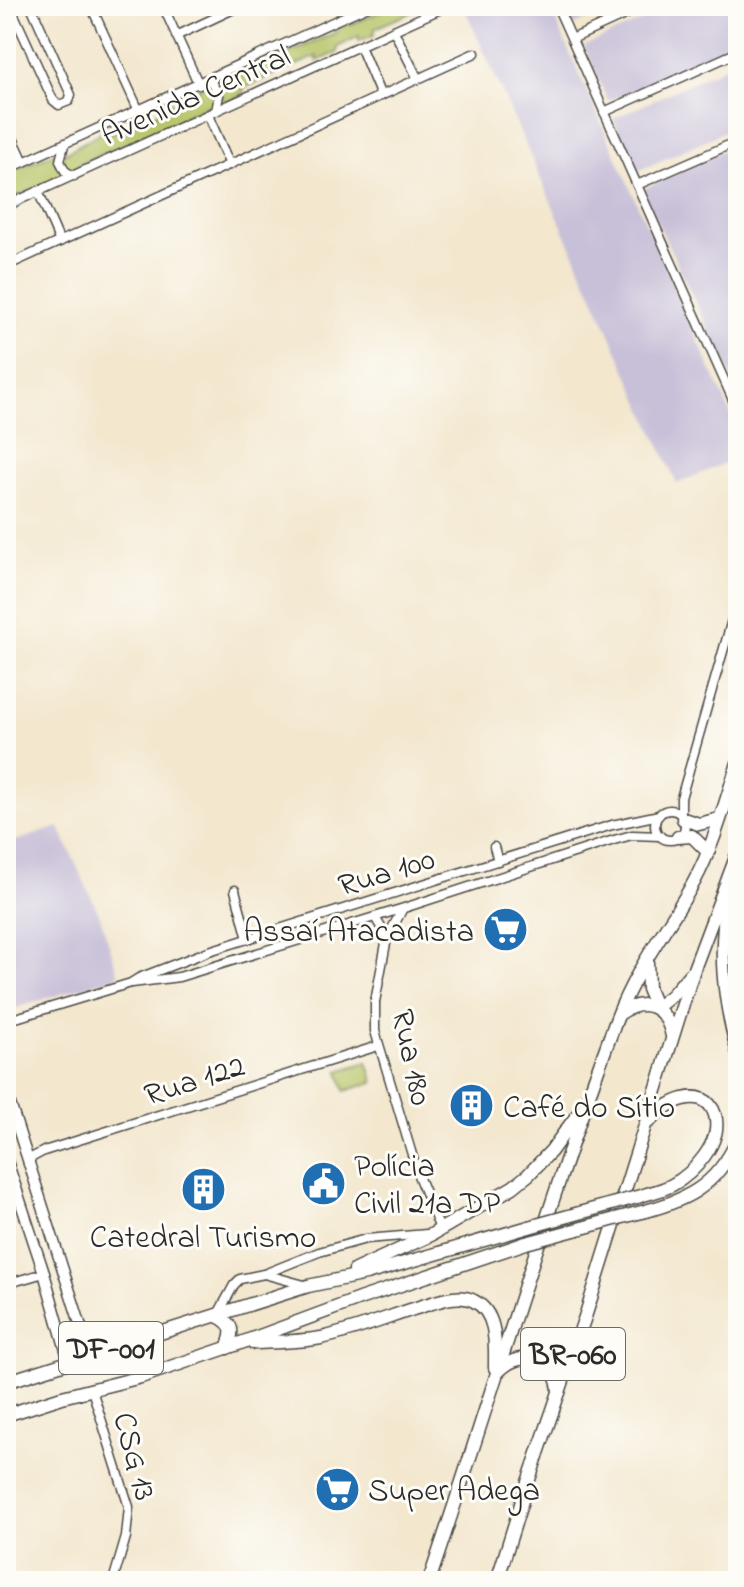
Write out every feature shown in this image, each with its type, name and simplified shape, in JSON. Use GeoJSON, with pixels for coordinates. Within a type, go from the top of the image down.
{"type":"FeatureCollection","features":[{"type":"Feature","properties":{"kind":"highway","name":"BR-060"},"geometry":{"type":"LineString","coordinates":[[429,1581],[588,1097],[618,1015],[647,955],[685,897],[707,855],[738,763]]}},
{"type":"Feature","properties":{"kind":"highway"},"geometry":{"type":"LineString","coordinates":[[678,837],[692,836],[707,855],[712,852],[738,780]]}},
{"type":"Feature","properties":{"kind":"highway"},"geometry":{"type":"LineString","coordinates":[[679,815],[699,824],[719,819]]}},
{"type":"Feature","properties":{"kind":"highway","name":"BR-060"},"geometry":{"type":"LineString","coordinates":[[497,1581],[558,1400],[694,969],[738,852]]}},
{"type":"Feature","properties":{"kind":"highway"},"geometry":{"type":"LineString","coordinates":[[738,864],[729,893],[721,951],[724,985],[738,1053]]}},
{"type":"Feature","properties":{"kind":"highway"},"geometry":{"type":"LineString","coordinates":[[647,955],[648,989],[656,1008],[669,1024],[672,1040]]}},
{"type":"Feature","properties":{"kind":"highway"},"geometry":{"type":"LineString","coordinates":[[618,1015],[638,1005],[656,1008],[694,969]]}},
{"type":"Feature","properties":{"kind":"highway"},"geometry":{"type":"LineString","coordinates":[[314,1286],[436,1232],[497,1198],[528,1175],[551,1151],[588,1097]]}},
{"type":"Feature","properties":{"kind":"highway","name":"DF-001"},"geometry":{"type":"LineString","coordinates":[[6,1382],[314,1286],[672,1185],[698,1164],[713,1140],[716,1120],[713,1110],[705,1102],[689,1098],[665,1105],[646,1126]]}},
{"type":"Feature","properties":{"kind":"highway","name":"DF-001"},"geometry":{"type":"LineString","coordinates":[[6,1415],[233,1346],[362,1298],[526,1243],[665,1206],[700,1189],[727,1161],[738,1139]]}},
{"type":"Feature","properties":{"kind":"highway"},"geometry":{"type":"LineString","coordinates":[[217,1316],[232,1328],[233,1346],[318,1339],[441,1301],[470,1299],[480,1305],[490,1318],[495,1338],[497,1376]]}},
{"type":"Feature","properties":{"kind":"highway"},"geometry":{"type":"LineString","coordinates":[[497,1376],[516,1359],[538,1360],[552,1369],[557,1378],[558,1400]]}},
{"type":"Feature","properties":{"kind":"main road"},"geometry":{"type":"LineString","coordinates":[[6,1091],[92,1354]]}},
{"type":"Feature","properties":{"kind":"main road"},"geometry":{"type":"LineString","coordinates":[[6,1158],[69,1361]]}},
{"type":"Feature","properties":{"kind":"main road"},"geometry":{"type":"LineString","coordinates":[[53,1307],[74,1302]]}},
{"type":"Feature","properties":{"kind":"street"},"geometry":{"type":"LineString","coordinates":[[10,6],[53,100],[59,105],[65,104],[71,95],[31,6]]}},
{"type":"Feature","properties":{"kind":"street"},"geometry":{"type":"LineString","coordinates":[[91,6],[139,111]]}},
{"type":"Feature","properties":{"kind":"street"},"geometry":{"type":"LineString","coordinates":[[163,6],[199,85]]}},
{"type":"Feature","properties":{"kind":"street"},"geometry":{"type":"LineString","coordinates":[[176,36],[240,6]]}},
{"type":"Feature","properties":{"kind":"street"},"geometry":{"type":"LineString","coordinates":[[340,6],[345,16]]}},
{"type":"Feature","properties":{"kind":"street","name":"Avenida Central"},"geometry":{"type":"LineString","coordinates":[[6,170],[368,6]]}},
{"type":"Feature","properties":{"kind":"street","name":"Avenida Central"},"geometry":{"type":"LineString","coordinates":[[9,205],[447,6]]}},
{"type":"Feature","properties":{"kind":"street"},"geometry":{"type":"LineString","coordinates":[[557,6],[738,411]]}},
{"type":"Feature","properties":{"kind":"street"},"geometry":{"type":"LineString","coordinates":[[572,39],[644,6]]}},
{"type":"Feature","properties":{"kind":"street"},"geometry":{"type":"LineString","coordinates":[[394,31],[418,79]]}},
{"type":"Feature","properties":{"kind":"street"},"geometry":{"type":"LineString","coordinates":[[360,46],[381,96]]}},
{"type":"Feature","properties":{"kind":"street"},"geometry":{"type":"LineString","coordinates":[[604,112],[738,52]]}},
{"type":"Feature","properties":{"kind":"street"},"geometry":{"type":"LineString","coordinates":[[6,266],[475,53]]}},
{"type":"Feature","properties":{"kind":"street"},"geometry":{"type":"LineString","coordinates":[[210,80],[219,95],[212,113],[230,165]]}},
{"type":"Feature","properties":{"kind":"street"},"geometry":{"type":"LineString","coordinates":[[6,123],[24,162]]}},
{"type":"Feature","properties":{"kind":"street"},"geometry":{"type":"LineString","coordinates":[[637,185],[738,141]]}},
{"type":"Feature","properties":{"kind":"street"},"geometry":{"type":"LineString","coordinates":[[64,144],[60,161],[65,171],[74,176]]}},
{"type":"Feature","properties":{"kind":"street"},"geometry":{"type":"LineString","coordinates":[[6,179],[12,195],[9,205]]}},
{"type":"Feature","properties":{"kind":"street"},"geometry":{"type":"LineString","coordinates":[[38,191],[60,242]]}},
{"type":"Feature","properties":{"kind":"street"},"geometry":{"type":"LineString","coordinates":[[679,815],[659,815],[655,823],[660,836],[669,840],[678,837],[684,829],[679,815],[681,798],[738,599]]}},
{"type":"Feature","properties":{"kind":"street","name":"Rua 100"},"geometry":{"type":"LineString","coordinates":[[6,1021],[131,983],[248,939],[612,825],[659,815]]}},
{"type":"Feature","properties":{"kind":"street","name":"Rua 100"},"geometry":{"type":"LineString","coordinates":[[131,983],[179,977],[623,837],[639,834],[660,836]]}},
{"type":"Feature","properties":{"kind":"street"},"geometry":{"type":"LineString","coordinates":[[494,847],[498,861]]}},
{"type":"Feature","properties":{"kind":"street"},"geometry":{"type":"LineString","coordinates":[[421,885],[425,900]]}},
{"type":"Feature","properties":{"kind":"street"},"geometry":{"type":"LineString","coordinates":[[235,890],[248,939]]}},
{"type":"Feature","properties":{"kind":"street","name":"Rua 180"},"geometry":{"type":"LineString","coordinates":[[404,908],[393,922],[387,938],[374,1020],[378,1046],[436,1232]]}},
{"type":"Feature","properties":{"kind":"street"},"geometry":{"type":"LineString","coordinates":[[375,917],[387,938]]}},
{"type":"Feature","properties":{"kind":"street"},"geometry":{"type":"LineString","coordinates":[[272,932],[276,948]]}},
{"type":"Feature","properties":{"kind":"street","name":"Rua 122"},"geometry":{"type":"LineString","coordinates":[[28,1164],[31,1158],[44,1151],[378,1046]]}},
{"type":"Feature","properties":{"kind":"street"},"geometry":{"type":"LineString","coordinates":[[217,1316],[240,1279],[264,1274],[319,1252],[366,1239],[436,1232]]}},
{"type":"Feature","properties":{"kind":"street"},"geometry":{"type":"LineString","coordinates":[[6,1284],[44,1273]]}},
{"type":"Feature","properties":{"kind":"street"},"geometry":{"type":"LineString","coordinates":[[264,1274],[314,1286]]}},
{"type":"Feature","properties":{"kind":"street","name":"CSG 13"},"geometry":{"type":"LineString","coordinates":[[92,1390],[129,1507],[126,1537],[113,1581]]}},
{"type":"Feature","properties":{"kind":"shaded area"},"geometry":{"type":"Polygon","coordinates":[[[466,6],[549,6],[738,430],[738,457],[677,484],[466,6]]]}},
{"type":"Feature","properties":{"kind":"shaded area"},"geometry":{"type":"Polygon","coordinates":[[[566,6],[615,6],[574,25],[566,6]]]}},
{"type":"Feature","properties":{"kind":"shaded area"},"geometry":{"type":"Polygon","coordinates":[[[675,6],[738,6],[738,43],[608,101],[584,46],[675,6]]]}},
{"type":"Feature","properties":{"kind":"shaded area"},"geometry":{"type":"Polygon","coordinates":[[[738,61],[738,125],[638,171],[613,119],[738,61]]]}},
{"type":"Feature","properties":{"kind":"shaded area"},"geometry":{"type":"Polygon","coordinates":[[[738,143],[738,391],[642,190],[738,143]]]}},
{"type":"Feature","properties":{"kind":"shaded area"},"geometry":{"type":"Polygon","coordinates":[[[59,827],[100,916],[119,976],[6,1011],[6,844],[59,827]]]}},
{"type":"Feature","properties":{"kind":"green space"},"geometry":{"type":"Polygon","coordinates":[[[393,6],[436,6],[423,13],[422,8],[375,28],[374,35],[359,41],[359,36],[338,47],[337,53],[317,61],[317,56],[244,88],[243,95],[223,104],[222,92],[214,81],[224,77],[225,81],[337,32],[340,24],[353,18],[352,24],[393,6]]]}},
{"type":"Feature","properties":{"kind":"green space"},"geometry":{"type":"Polygon","coordinates":[[[208,84],[215,93],[215,102],[180,119],[181,125],[167,130],[167,125],[78,165],[77,170],[71,172],[63,164],[63,154],[98,134],[110,128],[111,133],[136,122],[136,117],[145,112],[146,118],[164,110],[165,103],[171,101],[170,107],[190,98],[190,92],[208,84]]]}},
{"type":"Feature","properties":{"kind":"green space"},"geometry":{"type":"Polygon","coordinates":[[[54,153],[64,177],[16,197],[7,173],[54,153]]]}},
{"type":"Feature","properties":{"kind":"green space"},"geometry":{"type":"Polygon","coordinates":[[[367,1062],[374,1082],[345,1091],[339,1071],[367,1062]]]}},
{"type":"Feature","properties":{"kind":"place","name":"Assaí Atacadista"},"geometry":{"type":"Point","coordinates":[505,930]}},
{"type":"Feature","properties":{"kind":"place","name":"Café do Sítio"},"geometry":{"type":"Point","coordinates":[472,1106]}},
{"type":"Feature","properties":{"kind":"place","name":"Polícia Civil 21a DP"},"geometry":{"type":"Point","coordinates":[323,1183]}},
{"type":"Feature","properties":{"kind":"place","name":"Catedral Turismo"},"geometry":{"type":"Point","coordinates":[203,1189]}},
{"type":"Feature","properties":{"kind":"place","name":"Super Adega"},"geometry":{"type":"Point","coordinates":[337,1489]}}]}
